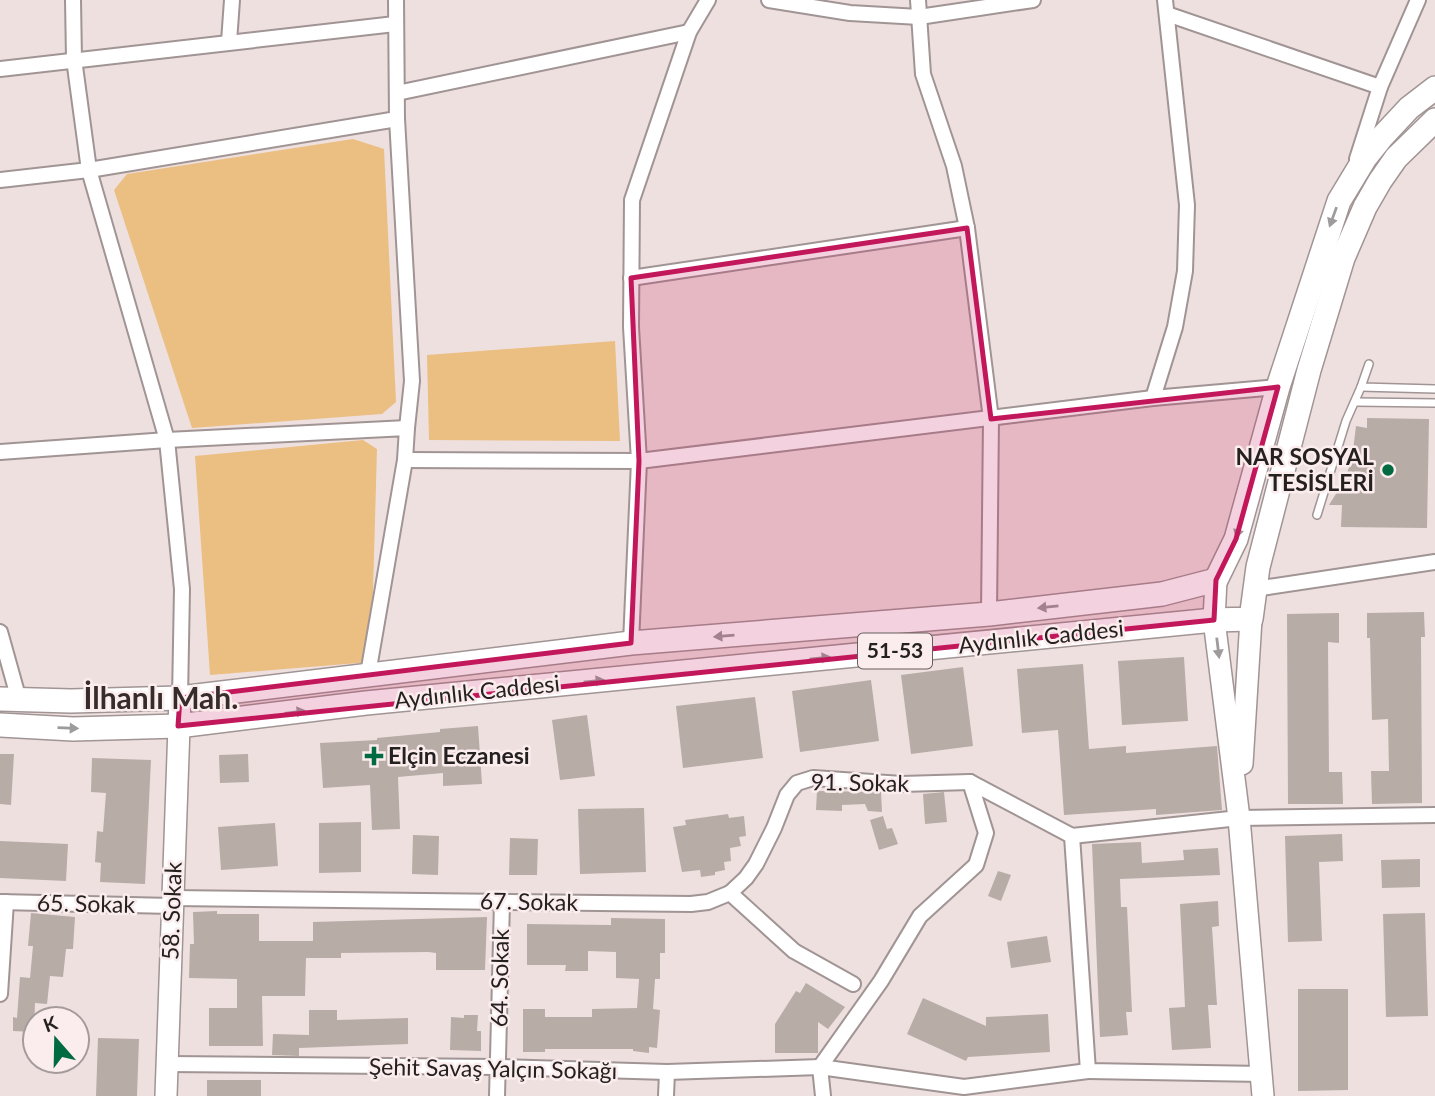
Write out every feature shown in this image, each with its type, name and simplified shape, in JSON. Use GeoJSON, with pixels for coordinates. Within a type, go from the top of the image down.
{"type":"FeatureCollection","features":[{"type":"Feature","properties":{"kind":"main road"},"geometry":{"type":"LineString","coordinates":[[1216,580],[1236,539],[1279,387],[1332,219],[1350,181],[1381,138],[1409,108],[1435,88]]}},
{"type":"Feature","properties":{"kind":"main road"},"geometry":{"type":"LineString","coordinates":[[1251,619],[1256,582],[1309,370],[1354,229],[1396,158],[1435,120]]}},
{"type":"Feature","properties":{"kind":"main road","name":"Aydınlık Caddesi"},"geometry":{"type":"LineString","coordinates":[[10,699],[71,701],[180,698],[631,643],[989,614],[1162,594],[1216,580],[1256,582]]}},
{"type":"Feature","properties":{"kind":"main road","name":"Aydınlık Caddesi"},"geometry":{"type":"LineString","coordinates":[[0,725],[73,729],[178,726],[366,703],[1214,620],[1251,619]]}},
{"type":"Feature","properties":{"kind":"street"},"geometry":{"type":"LineString","coordinates":[[73,0],[74,59],[89,170],[167,440],[182,589],[180,698]]}},
{"type":"Feature","properties":{"kind":"street"},"geometry":{"type":"LineString","coordinates":[[229,42],[232,0]]}},
{"type":"Feature","properties":{"kind":"street"},"geometry":{"type":"LineString","coordinates":[[368,674],[405,460],[412,381],[397,119],[396,0]]}},
{"type":"Feature","properties":{"kind":"street"},"geometry":{"type":"LineString","coordinates":[[631,643],[639,461],[631,327],[632,200],[689,32],[708,0]]}},
{"type":"Feature","properties":{"kind":"street"},"geometry":{"type":"LineString","coordinates":[[769,0],[850,13],[919,17],[997,2],[1033,0]]}},
{"type":"Feature","properties":{"kind":"street"},"geometry":{"type":"LineString","coordinates":[[918,0],[923,74],[954,166],[967,228],[991,419],[989,614]]}},
{"type":"Feature","properties":{"kind":"street"},"geometry":{"type":"LineString","coordinates":[[1350,181],[1380,87],[1418,0]]}},
{"type":"Feature","properties":{"kind":"street"},"geometry":{"type":"LineString","coordinates":[[1153,398],[1175,327],[1185,271],[1187,205],[1166,7],[1380,87]]}},
{"type":"Feature","properties":{"kind":"street"},"geometry":{"type":"LineString","coordinates":[[0,69],[395,24]]}},
{"type":"Feature","properties":{"kind":"street"},"geometry":{"type":"LineString","coordinates":[[397,93],[689,32]]}},
{"type":"Feature","properties":{"kind":"street"},"geometry":{"type":"LineString","coordinates":[[0,180],[89,170],[397,119]]}},
{"type":"Feature","properties":{"kind":"street"},"geometry":{"type":"LineString","coordinates":[[631,278],[967,228]]}},
{"type":"Feature","properties":{"kind":"street"},"geometry":{"type":"LineString","coordinates":[[405,460],[639,461],[1153,398],[1279,387]]}},
{"type":"Feature","properties":{"kind":"street"},"geometry":{"type":"LineString","coordinates":[[0,452],[167,440],[407,428]]}},
{"type":"Feature","properties":{"kind":"street"},"geometry":{"type":"LineString","coordinates":[[1256,582],[1435,562]]}},
{"type":"Feature","properties":{"kind":"street"},"geometry":{"type":"LineString","coordinates":[[1216,580],[1214,620],[1239,818],[1263,1096]]}},
{"type":"Feature","properties":{"kind":"street"},"geometry":{"type":"LineString","coordinates":[[1239,818],[1251,619]]}},
{"type":"Feature","properties":{"kind":"street"},"geometry":{"type":"LineString","coordinates":[[0,632],[10,699]]}},
{"type":"Feature","properties":{"kind":"street","name":"58. Sokak"},"geometry":{"type":"LineString","coordinates":[[166,1096],[180,698]]}},
{"type":"Feature","properties":{"kind":"street","name":"91. Sokak"},"geometry":{"type":"LineString","coordinates":[[730,893],[747,878],[792,787],[803,780],[825,779],[902,785],[970,782]]}},
{"type":"Feature","properties":{"kind":"street"},"geometry":{"type":"LineString","coordinates":[[970,782],[1072,836],[1239,818],[1435,815]]}},
{"type":"Feature","properties":{"kind":"street"},"geometry":{"type":"LineString","coordinates":[[823,1096],[820,1067],[881,981],[919,916],[976,865],[986,833],[970,782]]}},
{"type":"Feature","properties":{"kind":"street"},"geometry":{"type":"LineString","coordinates":[[1072,836],[1088,1071]]}},
{"type":"Feature","properties":{"kind":"street"},"geometry":{"type":"LineString","coordinates":[[730,893],[794,951],[853,984]]}},
{"type":"Feature","properties":{"kind":"street","name":"67. Sokak"},"geometry":{"type":"LineString","coordinates":[[172,902],[691,904],[708,902],[730,893]]}},
{"type":"Feature","properties":{"kind":"street"},"geometry":{"type":"LineString","coordinates":[[0,994],[3,902]]}},
{"type":"Feature","properties":{"kind":"street","name":"65. Sokak"},"geometry":{"type":"LineString","coordinates":[[3,902],[172,902]]}},
{"type":"Feature","properties":{"kind":"street","name":"64. Sokak"},"geometry":{"type":"LineString","coordinates":[[497,1096],[502,902]]}},
{"type":"Feature","properties":{"kind":"street","name":"Şehit Savaş Yalçın Sokağı"},"geometry":{"type":"LineString","coordinates":[[167,1064],[498,1067],[667,1072],[820,1067],[965,1091],[1088,1071],[1263,1074]]}},
{"type":"Feature","properties":{"kind":"street"},"geometry":{"type":"LineString","coordinates":[[666,1096],[667,1072]]}},
{"type":"Feature","properties":{"kind":"lane"},"geometry":{"type":"LineString","coordinates":[[1317,516],[1346,421],[1368,364]]}},
{"type":"Feature","properties":{"kind":"lane"},"geometry":{"type":"LineString","coordinates":[[1361,387],[1435,389]]}},
{"type":"Feature","properties":{"kind":"lane"},"geometry":{"type":"LineString","coordinates":[[1355,402],[1435,403]]}},
{"type":"Feature","properties":{"kind":"highlighted area"},"geometry":{"type":"Polygon","coordinates":[[[967,228],[991,419],[1278,387],[1236,539],[1216,580],[1214,620],[178,726],[180,698],[631,643],[639,461],[631,278],[967,228]]]}},
{"type":"Feature","properties":{"kind":"shaded area"},"geometry":{"type":"Polygon","coordinates":[[[353,139],[384,149],[396,402],[382,414],[192,428],[114,190],[127,174],[353,139]]]}},
{"type":"Feature","properties":{"kind":"shaded area"},"geometry":{"type":"Polygon","coordinates":[[[615,341],[620,441],[429,440],[427,355],[615,341]]]}},
{"type":"Feature","properties":{"kind":"shaded area"},"geometry":{"type":"Polygon","coordinates":[[[363,440],[377,449],[371,662],[210,675],[195,456],[363,440]]]}},
{"type":"Feature","properties":{"kind":"building","name":"NAR SOSYAL TESİSLERİ"},"geometry":{"type":"Polygon","coordinates":[[[1367,418],[1429,419],[1427,528],[1341,527],[1342,505],[1329,505],[1344,481],[1352,459],[1356,426],[1367,428],[1367,418]]]}},
{"type":"Feature","properties":{"kind":"building"},"geometry":{"type":"Polygon","coordinates":[[[1424,612],[1425,637],[1421,637],[1422,803],[1372,804],[1371,771],[1389,771],[1388,719],[1372,720],[1367,613],[1424,612]]]}},
{"type":"Feature","properties":{"kind":"building"},"geometry":{"type":"Polygon","coordinates":[[[1339,613],[1339,643],[1328,642],[1329,772],[1342,772],[1343,804],[1288,804],[1287,614],[1339,613]]]}},
{"type":"Feature","properties":{"kind":"building"},"geometry":{"type":"Polygon","coordinates":[[[1184,657],[1188,721],[1122,725],[1118,661],[1184,657]]]}},
{"type":"Feature","properties":{"kind":"building"},"geometry":{"type":"Polygon","coordinates":[[[1083,664],[1089,749],[1126,746],[1126,753],[1217,746],[1222,810],[1156,815],[1156,809],[1064,815],[1058,730],[1022,733],[1017,669],[1083,664]]]}},
{"type":"Feature","properties":{"kind":"building"},"geometry":{"type":"Polygon","coordinates":[[[963,667],[973,746],[911,754],[901,675],[963,667]]]}},
{"type":"Feature","properties":{"kind":"building"},"geometry":{"type":"Polygon","coordinates":[[[871,680],[879,741],[800,752],[792,691],[871,680]]]}},
{"type":"Feature","properties":{"kind":"building"},"geometry":{"type":"Polygon","coordinates":[[[755,697],[763,758],[683,768],[676,706],[755,697]]]}},
{"type":"Feature","properties":{"kind":"building"},"geometry":{"type":"Polygon","coordinates":[[[587,715],[595,776],[560,780],[552,720],[587,715]]]}},
{"type":"Feature","properties":{"kind":"building"},"geometry":{"type":"Polygon","coordinates":[[[478,726],[482,784],[443,786],[443,773],[398,777],[400,829],[372,830],[370,785],[323,788],[320,743],[377,740],[440,732],[440,729],[478,726]]]}},
{"type":"Feature","properties":{"kind":"building"},"geometry":{"type":"Polygon","coordinates":[[[0,754],[14,754],[11,805],[0,804],[0,754]]]}},
{"type":"Feature","properties":{"kind":"building"},"geometry":{"type":"Polygon","coordinates":[[[248,754],[249,782],[220,783],[219,755],[248,754]]]}},
{"type":"Feature","properties":{"kind":"building"},"geometry":{"type":"Polygon","coordinates":[[[92,758],[151,760],[145,884],[100,882],[101,863],[95,862],[97,831],[103,832],[106,793],[91,792],[92,758]]]}},
{"type":"Feature","properties":{"kind":"building"},"geometry":{"type":"Polygon","coordinates":[[[817,791],[881,792],[882,812],[868,811],[865,804],[842,805],[842,811],[816,810],[817,791]]]}},
{"type":"Feature","properties":{"kind":"building"},"geometry":{"type":"Polygon","coordinates":[[[944,792],[947,822],[925,824],[923,794],[944,792]]]}},
{"type":"Feature","properties":{"kind":"building"},"geometry":{"type":"Polygon","coordinates":[[[644,808],[646,872],[580,874],[578,809],[644,808]]]}},
{"type":"Feature","properties":{"kind":"building"},"geometry":{"type":"Polygon","coordinates":[[[728,814],[729,818],[744,816],[746,836],[739,837],[741,846],[730,848],[731,861],[724,862],[725,870],[701,877],[700,870],[682,872],[673,827],[686,825],[685,820],[728,814]]]}},
{"type":"Feature","properties":{"kind":"building"},"geometry":{"type":"Polygon","coordinates":[[[883,816],[887,829],[892,828],[898,844],[879,850],[870,820],[883,816]]]}},
{"type":"Feature","properties":{"kind":"building"},"geometry":{"type":"Polygon","coordinates":[[[361,822],[361,872],[319,873],[319,823],[361,822]]]}},
{"type":"Feature","properties":{"kind":"building"},"geometry":{"type":"Polygon","coordinates":[[[275,823],[278,866],[221,870],[218,827],[275,823]]]}},
{"type":"Feature","properties":{"kind":"building"},"geometry":{"type":"Polygon","coordinates":[[[1342,834],[1343,861],[1319,862],[1322,941],[1288,942],[1285,836],[1342,834]]]}},
{"type":"Feature","properties":{"kind":"building"},"geometry":{"type":"Polygon","coordinates":[[[413,835],[439,836],[438,875],[412,874],[413,835]]]}},
{"type":"Feature","properties":{"kind":"building"},"geometry":{"type":"Polygon","coordinates":[[[510,838],[538,839],[537,875],[509,875],[510,838]]]}},
{"type":"Feature","properties":{"kind":"building"},"geometry":{"type":"Polygon","coordinates":[[[0,841],[68,844],[66,881],[0,878],[0,841]]]}},
{"type":"Feature","properties":{"kind":"building"},"geometry":{"type":"Polygon","coordinates":[[[1141,842],[1142,863],[1184,860],[1183,850],[1218,848],[1220,875],[1120,879],[1121,907],[1127,907],[1132,1012],[1126,1012],[1128,1035],[1100,1037],[1092,844],[1141,842]]]}},
{"type":"Feature","properties":{"kind":"building"},"geometry":{"type":"Polygon","coordinates":[[[1420,859],[1420,887],[1382,888],[1381,860],[1420,859]]]}},
{"type":"Feature","properties":{"kind":"building"},"geometry":{"type":"Polygon","coordinates":[[[998,871],[1011,875],[1001,901],[988,896],[998,871]]]}},
{"type":"Feature","properties":{"kind":"building"},"geometry":{"type":"Polygon","coordinates":[[[1218,901],[1219,926],[1212,927],[1217,1005],[1208,1005],[1211,1048],[1172,1050],[1169,1008],[1185,1007],[1180,904],[1218,901]]]}},
{"type":"Feature","properties":{"kind":"building"},"geometry":{"type":"Polygon","coordinates":[[[217,911],[217,914],[259,914],[259,941],[313,941],[313,922],[487,917],[485,970],[436,970],[436,953],[428,952],[341,953],[341,958],[306,958],[305,996],[262,996],[263,1046],[209,1046],[209,1008],[237,1008],[237,979],[189,978],[190,944],[194,944],[193,912],[217,911]]]}},
{"type":"Feature","properties":{"kind":"building"},"geometry":{"type":"Polygon","coordinates":[[[31,913],[75,917],[73,949],[66,949],[63,977],[50,976],[47,1004],[21,1005],[21,1031],[13,1031],[13,1017],[17,1018],[20,977],[30,978],[33,946],[28,946],[31,913]]]}},
{"type":"Feature","properties":{"kind":"building"},"geometry":{"type":"Polygon","coordinates":[[[1425,913],[1428,1016],[1386,1017],[1383,914],[1425,913]]]}},
{"type":"Feature","properties":{"kind":"building"},"geometry":{"type":"Polygon","coordinates":[[[611,918],[665,919],[665,953],[660,953],[660,979],[655,979],[653,1009],[660,1010],[657,1048],[649,1047],[649,1053],[633,1049],[545,1049],[545,1052],[523,1052],[523,1009],[545,1009],[545,1017],[592,1017],[592,1009],[637,1008],[639,979],[616,978],[616,952],[588,951],[588,971],[565,971],[566,965],[527,965],[527,924],[611,925],[611,918]]]}},
{"type":"Feature","properties":{"kind":"building"},"geometry":{"type":"Polygon","coordinates":[[[1047,936],[1051,962],[1011,968],[1007,942],[1047,936]]]}},
{"type":"Feature","properties":{"kind":"building"},"geometry":{"type":"Polygon","coordinates":[[[806,983],[845,1007],[828,1029],[818,1022],[818,1053],[775,1053],[775,1024],[796,991],[800,993],[806,983]]]}},
{"type":"Feature","properties":{"kind":"building"},"geometry":{"type":"Polygon","coordinates":[[[1298,989],[1348,989],[1348,1090],[1298,1091],[1298,989]]]}},
{"type":"Feature","properties":{"kind":"building"},"geometry":{"type":"Polygon","coordinates":[[[923,998],[986,1026],[986,1017],[1048,1014],[1050,1052],[968,1057],[966,1061],[907,1034],[923,998]]]}},
{"type":"Feature","properties":{"kind":"building"},"geometry":{"type":"Polygon","coordinates":[[[309,1010],[337,1010],[337,1020],[408,1018],[408,1044],[299,1048],[299,1056],[272,1055],[273,1034],[309,1035],[309,1010]]]}},
{"type":"Feature","properties":{"kind":"building"},"geometry":{"type":"Polygon","coordinates":[[[464,1015],[478,1015],[477,1031],[481,1031],[481,1051],[450,1050],[451,1017],[464,1018],[464,1015]]]}},
{"type":"Feature","properties":{"kind":"building"},"geometry":{"type":"Polygon","coordinates":[[[98,1038],[139,1039],[137,1096],[96,1096],[98,1038]]]}},
{"type":"Feature","properties":{"kind":"building"},"geometry":{"type":"Polygon","coordinates":[[[207,1080],[261,1080],[261,1096],[207,1096],[207,1080]]]}},
{"type":"Feature","properties":{"kind":"place","name":"NAR SOSYAL TESİSLERİ"},"geometry":{"type":"Point","coordinates":[1388,470]}},
{"type":"Feature","properties":{"kind":"place","name":"Elçin Eczanesi"},"geometry":{"type":"Point","coordinates":[374,756]}},
{"type":"Feature","properties":{"kind":"district","name":"İlhanlı Mah."},"geometry":{"type":"Point","coordinates":[161,699]}}]}
